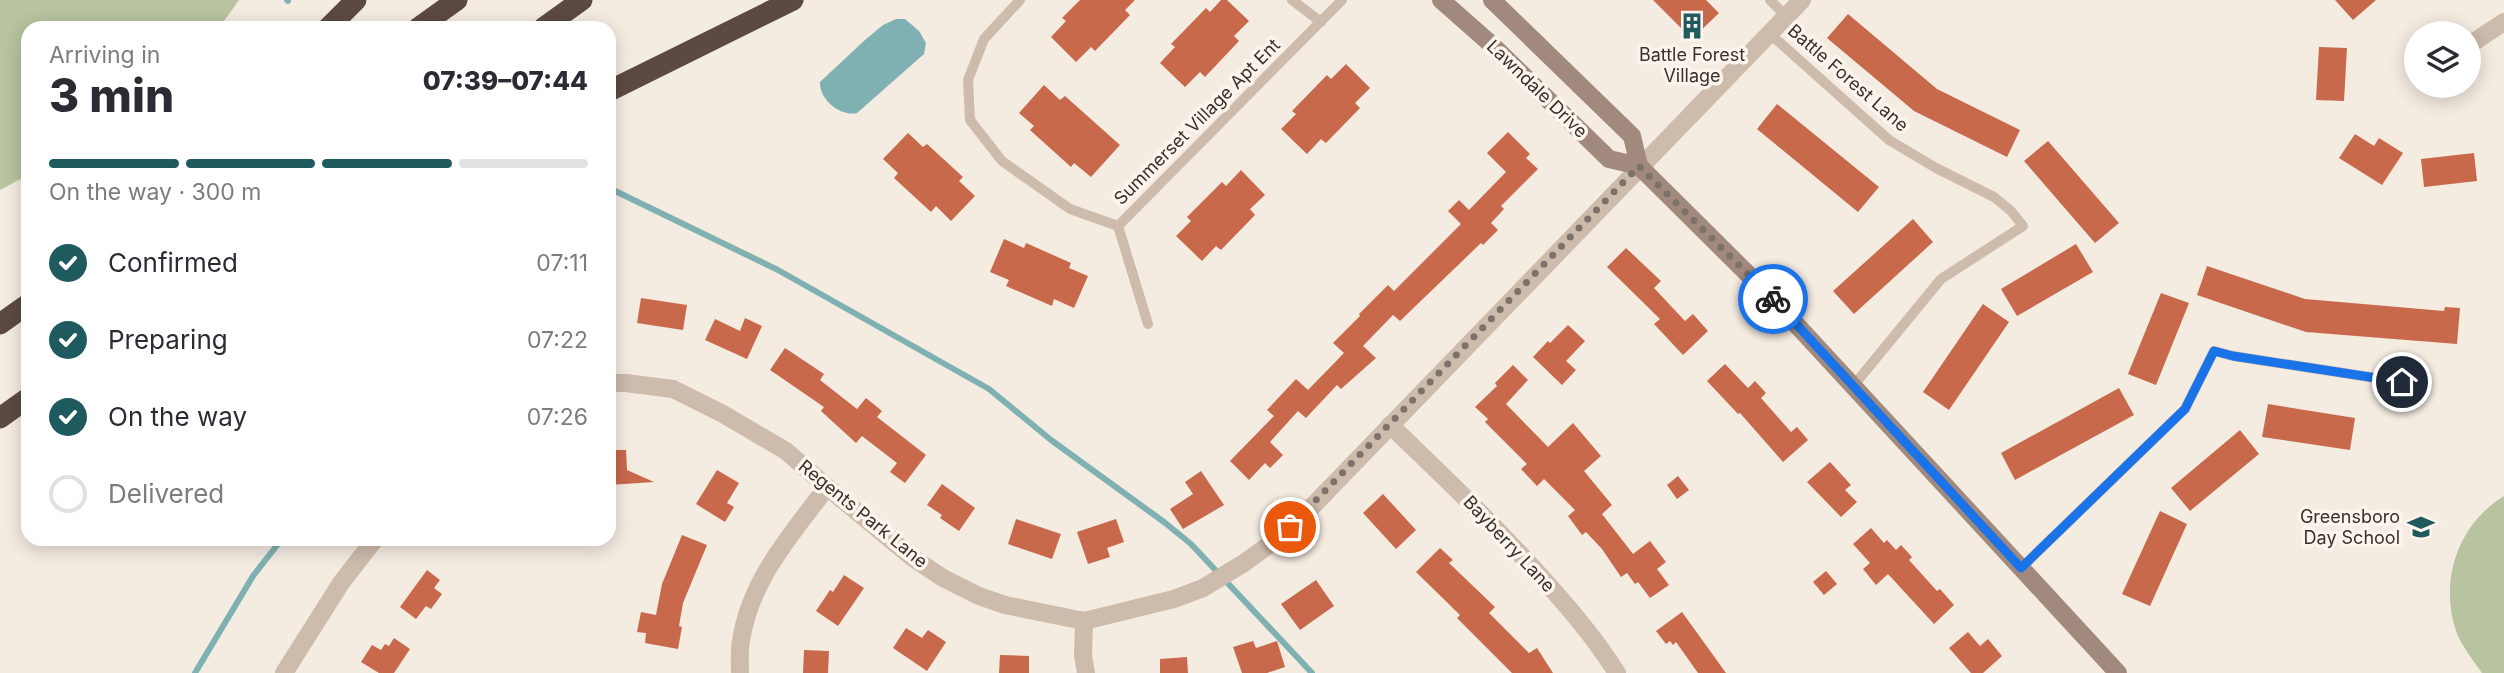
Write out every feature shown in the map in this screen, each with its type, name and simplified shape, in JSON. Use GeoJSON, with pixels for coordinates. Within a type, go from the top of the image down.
{"type":"FeatureCollection","features":[{"type":"Feature","properties":{"kind":"highway"},"geometry":{"type":"LineString","coordinates":[[335,21],[356,0]]}},
{"type":"Feature","properties":{"kind":"highway"},"geometry":{"type":"LineString","coordinates":[[428,21],[457,0]]}},
{"type":"Feature","properties":{"kind":"highway"},"geometry":{"type":"LineString","coordinates":[[553,21],[582,0]]}},
{"type":"Feature","properties":{"kind":"highway"},"geometry":{"type":"LineString","coordinates":[[616,88],[793,0]]}},
{"type":"Feature","properties":{"kind":"highway"},"geometry":{"type":"LineString","coordinates":[[2,323],[21,308]]}},
{"type":"Feature","properties":{"kind":"highway"},"geometry":{"type":"LineString","coordinates":[[0,419],[21,403]]}},
{"type":"Feature","properties":{"kind":"highway"},"geometry":{"type":"LineString","coordinates":[[0,419],[21,407]]}},
{"type":"Feature","properties":{"kind":"main road","name":"Lawndale Drive"},"geometry":{"type":"LineString","coordinates":[[1441,0],[1492,45],[1609,159],[1639,166],[1770,296],[2118,673]]}},
{"type":"Feature","properties":{"kind":"main road","name":"Lawndale Drive"},"geometry":{"type":"LineString","coordinates":[[1492,0],[1632,136],[1639,166]]}},
{"type":"Feature","properties":{"kind":"street","name":"Regents Park Lane"},"geometry":{"type":"LineString","coordinates":[[616,383],[673,389],[723,414],[786,451],[913,558],[943,578],[979,596],[1005,605],[1084,621],[1174,599],[1203,588],[1244,563],[1278,539],[1303,516],[1802,0]]}},
{"type":"Feature","properties":{"kind":"street"},"geometry":{"type":"LineString","coordinates":[[2481,37],[2504,22]]}},
{"type":"Feature","properties":{"kind":"street","name":"Bayberry Lane"},"geometry":{"type":"LineString","coordinates":[[1390,425],[1486,517],[1554,591],[1599,643],[1617,673]]}},
{"type":"Feature","properties":{"kind":"street"},"geometry":{"type":"LineString","coordinates":[[740,673],[740,641],[755,591],[769,562],[827,488]]}},
{"type":"Feature","properties":{"kind":"street"},"geometry":{"type":"LineString","coordinates":[[284,673],[341,583],[370,546]]}},
{"type":"Feature","properties":{"kind":"street"},"geometry":{"type":"LineString","coordinates":[[1084,621],[1083,656],[1086,673]]}},
{"type":"Feature","properties":{"kind":"lane"},"geometry":{"type":"LineString","coordinates":[[1020,0],[984,38],[968,80],[970,120],[1002,161],[1070,209],[1118,226]]}},
{"type":"Feature","properties":{"kind":"lane"},"geometry":{"type":"LineString","coordinates":[[1292,0],[1321,22]]}},
{"type":"Feature","properties":{"kind":"lane","name":"Summerset Village Apt Ent"},"geometry":{"type":"LineString","coordinates":[[1148,324],[1118,226],[1342,0]]}},
{"type":"Feature","properties":{"kind":"lane"},"geometry":{"type":"LineString","coordinates":[[1770,0],[1786,16]]}},
{"type":"Feature","properties":{"kind":"lane","name":"Battle Forest Lane"},"geometry":{"type":"LineString","coordinates":[[1769,33],[1889,140],[1936,168],[1994,197],[2011,211],[2023,226],[1941,279],[1854,385]]}},
{"type":"Feature","properties":{"kind":"lane"},"geometry":{"type":"LineString","coordinates":[[2021,568],[2185,409],[2214,351],[2402,382]]}},
{"type":"Feature","properties":{"kind":"green space"},"geometry":{"type":"Polygon","coordinates":[[[0,0],[239,0],[224,21],[21,21],[21,179],[0,190],[0,0]]]}},
{"type":"Feature","properties":{"kind":"green space"},"geometry":{"type":"Polygon","coordinates":[[[2504,496],[2504,673],[2482,673],[2456,631],[2451,612],[2452,574],[2456,555],[2464,538],[2488,508],[2504,496]]]}},
{"type":"Feature","properties":{"kind":"water"},"geometry":{"type":"Polygon","coordinates":[[[896,19],[905,19],[919,31],[926,43],[924,54],[857,113],[850,114],[832,105],[823,95],[820,82],[883,25],[896,19]]]}},
{"type":"Feature","properties":{"kind":"building"},"geometry":{"type":"Polygon","coordinates":[[[1080,0],[1135,0],[1125,10],[1130,15],[1095,51],[1091,47],[1076,62],[1051,37],[1066,21],[1062,18],[1080,0]]]}},
{"type":"Feature","properties":{"kind":"building"},"geometry":{"type":"Polygon","coordinates":[[[1221,0],[1227,0],[1249,21],[1234,36],[1239,41],[1205,77],[1200,72],[1185,87],[1160,63],[1175,47],[1171,44],[1206,8],[1210,12],[1221,0]]]}},
{"type":"Feature","properties":{"kind":"building","name":"Battle Forest Village"},"geometry":{"type":"Polygon","coordinates":[[[1653,0],[1706,0],[1719,13],[1692,39],[1653,0]]]}},
{"type":"Feature","properties":{"kind":"building"},"geometry":{"type":"Polygon","coordinates":[[[2335,0],[2376,0],[2353,20],[2335,0]]]}},
{"type":"Feature","properties":{"kind":"building"},"geometry":{"type":"Polygon","coordinates":[[[1848,14],[1937,89],[2020,130],[2007,157],[1914,111],[1827,38],[1848,14]]]}},
{"type":"Feature","properties":{"kind":"building"},"geometry":{"type":"Polygon","coordinates":[[[2319,47],[2347,48],[2344,101],[2316,100],[2319,47]]]}},
{"type":"Feature","properties":{"kind":"building"},"geometry":{"type":"Polygon","coordinates":[[[1346,64],[1370,88],[1355,103],[1360,108],[1326,143],[1321,139],[1307,154],[1281,129],[1296,114],[1292,111],[1327,75],[1331,79],[1346,64]]]}},
{"type":"Feature","properties":{"kind":"building"},"geometry":{"type":"Polygon","coordinates":[[[1044,85],[1060,100],[1065,96],[1120,145],[1091,177],[1074,163],[1071,167],[1030,130],[1034,126],[1019,113],[1044,85]]]}},
{"type":"Feature","properties":{"kind":"building"},"geometry":{"type":"Polygon","coordinates":[[[1777,104],[1879,187],[1858,212],[1757,129],[1777,104]]]}},
{"type":"Feature","properties":{"kind":"building"},"geometry":{"type":"Polygon","coordinates":[[[1508,132],[1530,154],[1526,158],[1538,169],[1501,206],[1504,209],[1491,223],[1498,230],[1400,321],[1393,315],[1363,346],[1376,358],[1341,389],[1337,385],[1306,418],[1298,411],[1270,442],[1283,455],[1270,468],[1265,463],[1249,480],[1230,461],[1274,416],[1267,410],[1296,379],[1308,390],[1344,353],[1333,343],[1359,314],[1388,285],[1394,291],[1461,224],[1448,211],[1459,200],[1469,210],[1506,172],[1487,153],[1508,132]]]}},
{"type":"Feature","properties":{"kind":"building"},"geometry":{"type":"Polygon","coordinates":[[[908,133],[923,147],[927,144],[963,177],[959,181],[975,196],[951,221],[936,206],[931,212],[894,178],[898,173],[883,159],[908,133]]]}},
{"type":"Feature","properties":{"kind":"building"},"geometry":{"type":"Polygon","coordinates":[[[2355,134],[2374,146],[2379,138],[2403,153],[2382,185],[2339,158],[2355,134]]]}},
{"type":"Feature","properties":{"kind":"building"},"geometry":{"type":"Polygon","coordinates":[[[2048,141],[2119,223],[2095,243],[2024,161],[2048,141]]]}},
{"type":"Feature","properties":{"kind":"building"},"geometry":{"type":"Polygon","coordinates":[[[2474,153],[2477,181],[2424,187],[2421,159],[2474,153]]]}},
{"type":"Feature","properties":{"kind":"building"},"geometry":{"type":"Polygon","coordinates":[[[1241,170],[1265,195],[1250,209],[1255,215],[1221,250],[1216,246],[1202,261],[1176,236],[1191,221],[1187,217],[1222,182],[1226,186],[1241,170]]]}},
{"type":"Feature","properties":{"kind":"building"},"geometry":{"type":"Polygon","coordinates":[[[1913,219],[1933,242],[1854,314],[1833,291],[1913,219]]]}},
{"type":"Feature","properties":{"kind":"building"},"geometry":{"type":"Polygon","coordinates":[[[1004,239],[1024,248],[1026,243],[1071,263],[1069,268],[1088,276],[1074,308],[1054,299],[1052,306],[1006,286],[1009,280],[990,272],[1004,239]]]}},
{"type":"Feature","properties":{"kind":"building"},"geometry":{"type":"Polygon","coordinates":[[[2076,244],[2093,272],[2017,316],[2001,289],[2076,244]]]}},
{"type":"Feature","properties":{"kind":"building"},"geometry":{"type":"Polygon","coordinates":[[[1626,248],[1661,281],[1654,288],[1685,321],[1693,314],[1708,331],[1683,355],[1654,324],[1660,319],[1607,267],[1626,248]]]}},
{"type":"Feature","properties":{"kind":"building"},"geometry":{"type":"Polygon","coordinates":[[[2207,266],[2305,299],[2444,311],[2445,307],[2460,308],[2457,344],[2306,332],[2197,295],[2207,266]]]}},
{"type":"Feature","properties":{"kind":"building"},"geometry":{"type":"Polygon","coordinates":[[[2161,293],[2189,303],[2156,385],[2128,374],[2161,293]]]}},
{"type":"Feature","properties":{"kind":"building"},"geometry":{"type":"Polygon","coordinates":[[[641,298],[687,305],[683,330],[637,323],[641,298]]]}},
{"type":"Feature","properties":{"kind":"building"},"geometry":{"type":"Polygon","coordinates":[[[1983,304],[2009,322],[1949,410],[1923,392],[1983,304]]]}},
{"type":"Feature","properties":{"kind":"building"},"geometry":{"type":"Polygon","coordinates":[[[745,318],[762,326],[747,359],[705,340],[715,319],[740,331],[745,318]]]}},
{"type":"Feature","properties":{"kind":"building"},"geometry":{"type":"Polygon","coordinates":[[[1568,325],[1585,341],[1566,361],[1576,370],[1562,385],[1533,357],[1568,325]]]}},
{"type":"Feature","properties":{"kind":"building"},"geometry":{"type":"Polygon","coordinates":[[[785,348],[824,374],[820,380],[857,409],[866,398],[882,411],[877,417],[926,455],[905,483],[890,472],[897,463],[862,436],[856,443],[821,411],[824,407],[770,370],[785,348]]]}},
{"type":"Feature","properties":{"kind":"building"},"geometry":{"type":"Polygon","coordinates":[[[1725,364],[1748,388],[1755,381],[1766,393],[1761,398],[1791,432],[1797,427],[1808,440],[1783,462],[1740,413],[1738,414],[1707,381],[1725,364]]]}},
{"type":"Feature","properties":{"kind":"building"},"geometry":{"type":"Polygon","coordinates":[[[1513,365],[1528,380],[1506,404],[1548,447],[1573,423],[1601,456],[1584,471],[1612,505],[1602,514],[1633,554],[1650,541],[1666,562],[1657,569],[1669,585],[1650,598],[1627,573],[1621,577],[1602,549],[1586,532],[1582,535],[1568,516],[1575,510],[1544,479],[1537,486],[1521,469],[1527,464],[1485,422],[1488,419],[1475,407],[1497,386],[1495,383],[1513,365]]]}},
{"type":"Feature","properties":{"kind":"building"},"geometry":{"type":"Polygon","coordinates":[[[2119,388],[2134,415],[2015,480],[2001,453],[2119,388]]]}},
{"type":"Feature","properties":{"kind":"building"},"geometry":{"type":"Polygon","coordinates":[[[2268,404],[2355,418],[2350,450],[2262,437],[2268,404]]]}},
{"type":"Feature","properties":{"kind":"building"},"geometry":{"type":"Polygon","coordinates":[[[2240,430],[2259,454],[2190,511],[2171,488],[2240,430]]]}},
{"type":"Feature","properties":{"kind":"building"},"geometry":{"type":"Polygon","coordinates":[[[616,450],[626,450],[627,470],[654,482],[616,485],[616,450]]]}},
{"type":"Feature","properties":{"kind":"building"},"geometry":{"type":"Polygon","coordinates":[[[1830,462],[1851,485],[1845,490],[1857,502],[1841,517],[1807,482],[1830,462]]]}},
{"type":"Feature","properties":{"kind":"building"},"geometry":{"type":"Polygon","coordinates":[[[717,470],[739,483],[727,503],[734,507],[725,522],[696,504],[717,470]]]}},
{"type":"Feature","properties":{"kind":"building"},"geometry":{"type":"Polygon","coordinates":[[[1201,471],[1224,505],[1183,529],[1170,509],[1193,494],[1185,482],[1201,471]]]}},
{"type":"Feature","properties":{"kind":"building"},"geometry":{"type":"Polygon","coordinates":[[[1678,476],[1689,490],[1677,499],[1667,485],[1678,476]]]}},
{"type":"Feature","properties":{"kind":"building"},"geometry":{"type":"Polygon","coordinates":[[[942,484],[975,508],[959,531],[927,505],[942,484]]]}},
{"type":"Feature","properties":{"kind":"building"},"geometry":{"type":"Polygon","coordinates":[[[1383,494],[1416,530],[1396,549],[1363,513],[1383,494]]]}},
{"type":"Feature","properties":{"kind":"building"},"geometry":{"type":"Polygon","coordinates":[[[2160,511],[2187,524],[2150,606],[2122,594],[2160,511]]]}},
{"type":"Feature","properties":{"kind":"building"},"geometry":{"type":"Polygon","coordinates":[[[1016,519],[1061,534],[1052,559],[1008,544],[1016,519]]]}},
{"type":"Feature","properties":{"kind":"building"},"geometry":{"type":"Polygon","coordinates":[[[1116,519],[1124,542],[1107,548],[1110,557],[1088,564],[1077,532],[1116,519]]]}},
{"type":"Feature","properties":{"kind":"building"},"geometry":{"type":"Polygon","coordinates":[[[1871,528],[1884,543],[1887,540],[1896,550],[1901,545],[1912,557],[1909,560],[1937,591],[1940,589],[1954,605],[1934,624],[1888,574],[1876,585],[1863,569],[1870,563],[1853,544],[1871,528]]]}},
{"type":"Feature","properties":{"kind":"building"},"geometry":{"type":"Polygon","coordinates":[[[682,535],[707,545],[683,603],[678,649],[645,643],[646,633],[637,632],[641,612],[656,615],[662,584],[682,535]]]}},
{"type":"Feature","properties":{"kind":"building"},"geometry":{"type":"Polygon","coordinates":[[[1440,548],[1453,560],[1449,563],[1495,607],[1489,613],[1529,653],[1537,648],[1553,673],[1512,673],[1457,618],[1460,615],[1416,572],[1440,548]]]}},
{"type":"Feature","properties":{"kind":"building"},"geometry":{"type":"Polygon","coordinates":[[[427,570],[440,580],[434,588],[442,594],[431,609],[426,606],[416,619],[400,607],[427,570]]]}},
{"type":"Feature","properties":{"kind":"building"},"geometry":{"type":"Polygon","coordinates":[[[1826,571],[1837,584],[1824,595],[1813,582],[1826,571]]]}},
{"type":"Feature","properties":{"kind":"building"},"geometry":{"type":"Polygon","coordinates":[[[844,575],[864,588],[838,626],[816,611],[844,575]]]}},
{"type":"Feature","properties":{"kind":"building"},"geometry":{"type":"Polygon","coordinates":[[[1316,580],[1334,606],[1300,630],[1281,604],[1316,580]]]}},
{"type":"Feature","properties":{"kind":"building"},"geometry":{"type":"Polygon","coordinates":[[[1682,612],[1726,673],[1698,673],[1676,642],[1673,645],[1670,641],[1666,644],[1656,631],[1682,612]]]}},
{"type":"Feature","properties":{"kind":"building"},"geometry":{"type":"Polygon","coordinates":[[[906,628],[922,638],[928,630],[946,642],[927,671],[893,648],[906,628]]]}},
{"type":"Feature","properties":{"kind":"building"},"geometry":{"type":"Polygon","coordinates":[[[1968,632],[1980,646],[1988,639],[2002,656],[1983,673],[1971,673],[1949,648],[1968,632]]]}},
{"type":"Feature","properties":{"kind":"building"},"geometry":{"type":"Polygon","coordinates":[[[394,638],[410,649],[394,673],[379,673],[361,662],[372,645],[381,650],[385,644],[389,646],[394,638]]]}},
{"type":"Feature","properties":{"kind":"building"},"geometry":{"type":"Polygon","coordinates":[[[1253,641],[1256,648],[1277,641],[1285,667],[1267,673],[1242,673],[1233,647],[1253,641]]]}},
{"type":"Feature","properties":{"kind":"building"},"geometry":{"type":"Polygon","coordinates":[[[804,650],[829,651],[828,673],[803,673],[804,650]]]}},
{"type":"Feature","properties":{"kind":"building"},"geometry":{"type":"Polygon","coordinates":[[[1000,655],[1029,656],[1029,673],[999,673],[1000,655]]]}},
{"type":"Feature","properties":{"kind":"building"},"geometry":{"type":"Polygon","coordinates":[[[1187,657],[1188,673],[1160,673],[1160,659],[1187,657]]]}},
{"type":"Feature","properties":{"kind":"waterway"},"geometry":{"type":"LineString","coordinates":[[616,191],[778,270],[989,389],[1051,440],[1191,544],[1312,673]]}},
{"type":"Feature","properties":{"kind":"waterway"},"geometry":{"type":"LineString","coordinates":[[195,673],[253,576],[277,546]]}},
{"type":"Feature","properties":{"kind":"way so far"},"geometry":{"type":"LineString","coordinates":[[1290,527],[1639,166],[1773,299]]}},
{"type":"Feature","properties":{"kind":"place","name":"Battle Forest Village"},"geometry":{"type":"Point","coordinates":[1692,26]}},
{"type":"Feature","properties":{"kind":"place","name":"Greensboro Day School"},"geometry":{"type":"Point","coordinates":[2421,527]}},
{"type":"Feature","properties":{"kind":"route"},"geometry":{"type":"LineString","coordinates":[[1773,299],[2021,568],[2185,409],[2214,351],[2402,382]]}}]}
